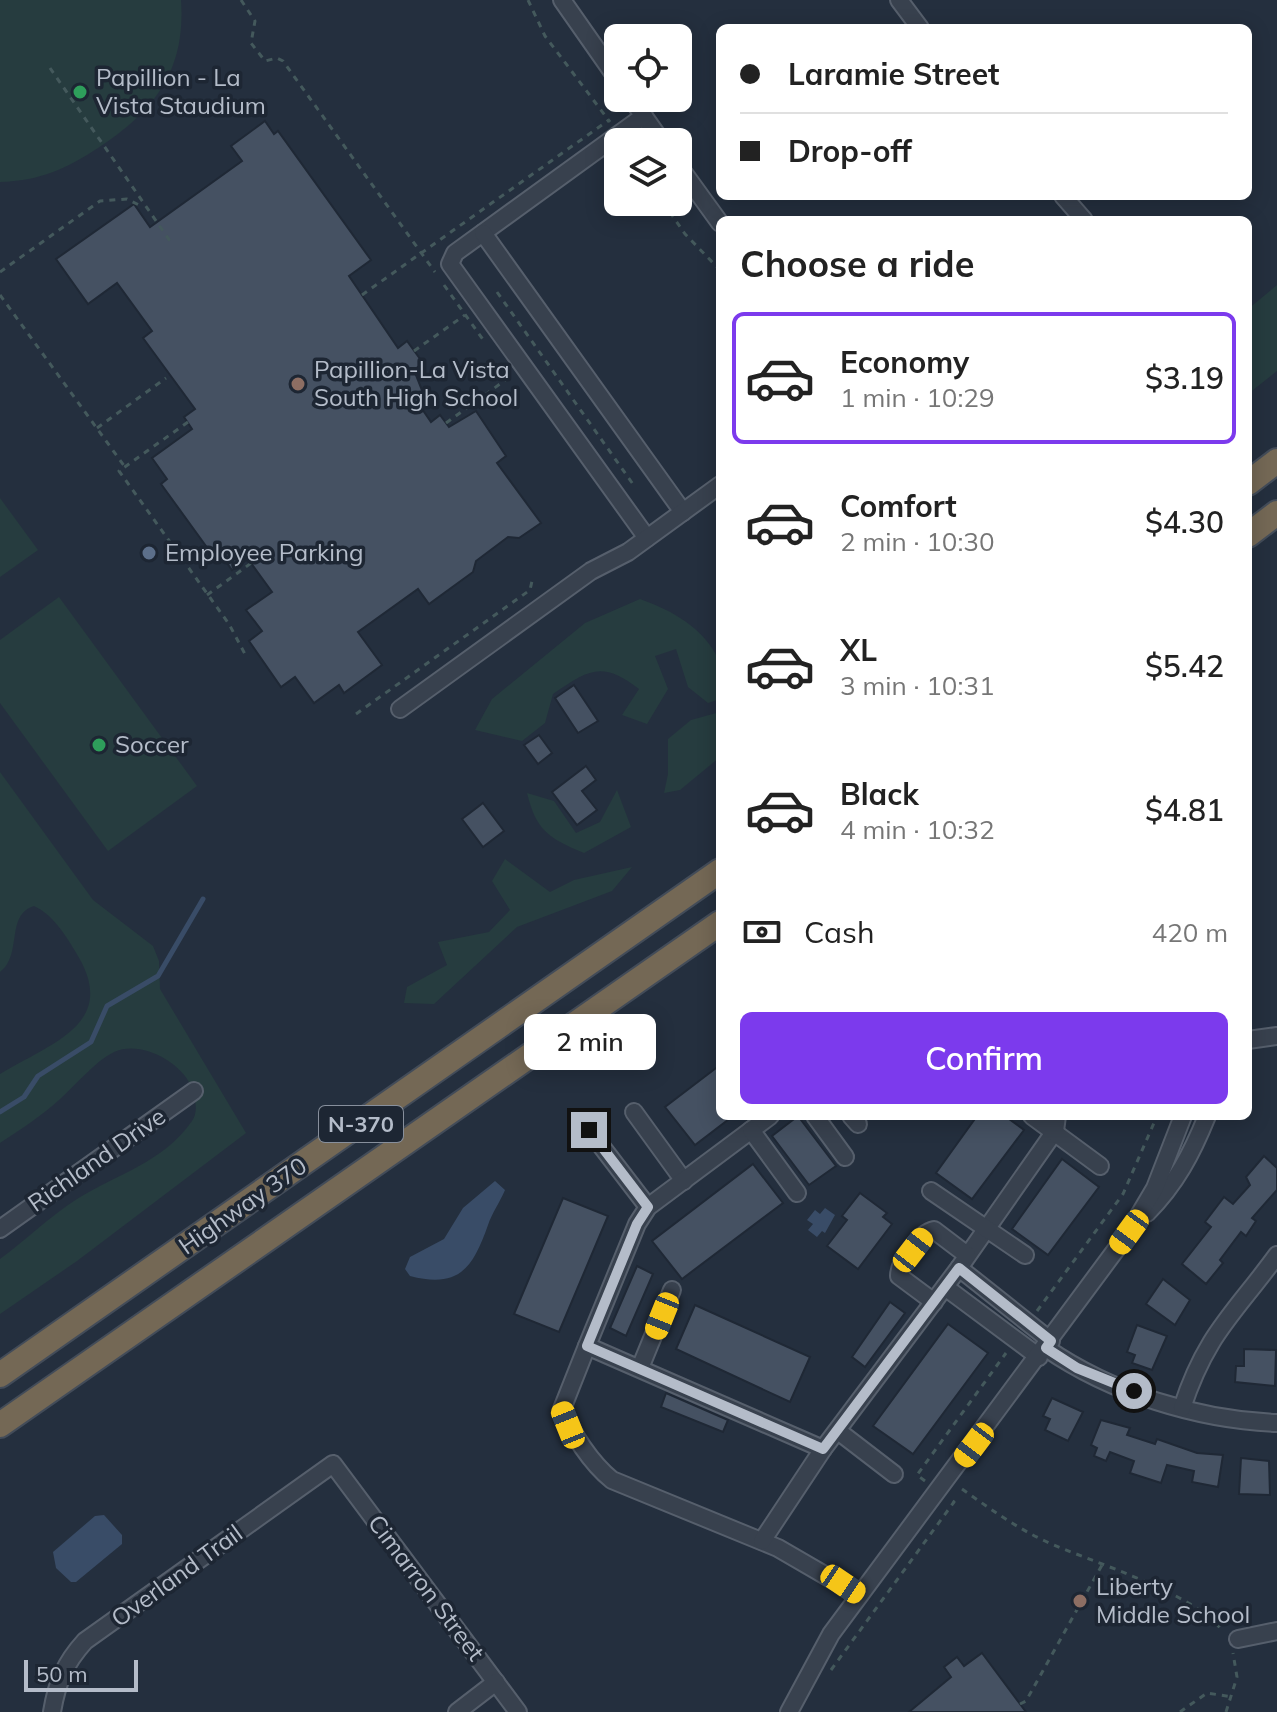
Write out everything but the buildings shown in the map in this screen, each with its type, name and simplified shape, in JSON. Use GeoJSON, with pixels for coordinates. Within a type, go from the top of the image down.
{"type":"FeatureCollection","features":[{"type":"Feature","properties":{"kind":"highway"},"geometry":{"type":"LineString","coordinates":[[1252,480],[1277,461]]}},
{"type":"Feature","properties":{"kind":"highway"},"geometry":{"type":"LineString","coordinates":[[1252,532],[1277,513]]}},
{"type":"Feature","properties":{"kind":"highway","name":"Highway 370"},"geometry":{"type":"LineString","coordinates":[[0,1375],[716,874]]}},
{"type":"Feature","properties":{"kind":"highway","name":"Highway 370"},"geometry":{"type":"LineString","coordinates":[[0,1425],[716,926]]}},
{"type":"Feature","properties":{"kind":"street"},"geometry":{"type":"LineString","coordinates":[[562,0],[604,60]]}},
{"type":"Feature","properties":{"kind":"street"},"geometry":{"type":"LineString","coordinates":[[899,0],[917,24]]}},
{"type":"Feature","properties":{"kind":"street"},"geometry":{"type":"LineString","coordinates":[[641,112],[652,128]]}},
{"type":"Feature","properties":{"kind":"street"},"geometry":{"type":"LineString","coordinates":[[644,116],[615,127],[452,256],[451,271],[647,538]]}},
{"type":"Feature","properties":{"kind":"street"},"geometry":{"type":"LineString","coordinates":[[692,184],[716,217]]}},
{"type":"Feature","properties":{"kind":"street"},"geometry":{"type":"LineString","coordinates":[[1066,200],[1080,216]]}},
{"type":"Feature","properties":{"kind":"street"},"geometry":{"type":"LineString","coordinates":[[483,233],[683,512]]}},
{"type":"Feature","properties":{"kind":"street"},"geometry":{"type":"LineString","coordinates":[[400,709],[591,571],[647,538],[716,488]]}},
{"type":"Feature","properties":{"kind":"street"},"geometry":{"type":"LineString","coordinates":[[1252,1039],[1277,1036]]}},
{"type":"Feature","properties":{"kind":"street","name":"Richland Drive"},"geometry":{"type":"LineString","coordinates":[[0,1229],[194,1091]]}},
{"type":"Feature","properties":{"kind":"street"},"geometry":{"type":"LineString","coordinates":[[634,1112],[684,1181]]}},
{"type":"Feature","properties":{"kind":"street"},"geometry":{"type":"LineString","coordinates":[[765,1120],[648,1207],[637,1224],[564,1396],[562,1409],[568,1425],[603,1473],[612,1480],[762,1541],[821,1570],[859,1595]]}},
{"type":"Feature","properties":{"kind":"street"},"geometry":{"type":"LineString","coordinates":[[818,1120],[845,1157]]}},
{"type":"Feature","properties":{"kind":"street"},"geometry":{"type":"LineString","coordinates":[[789,1712],[831,1634],[1129,1232],[1155,1188],[1181,1120]]}},
{"type":"Feature","properties":{"kind":"street"},"geometry":{"type":"LineString","coordinates":[[1129,1232],[1168,1193],[1190,1157],[1205,1120]]}},
{"type":"Feature","properties":{"kind":"street"},"geometry":{"type":"LineString","coordinates":[[762,1541],[823,1449],[963,1262],[1056,1123],[1100,1166]]}},
{"type":"Feature","properties":{"kind":"street"},"geometry":{"type":"LineString","coordinates":[[589,1130],[648,1207]]}},
{"type":"Feature","properties":{"kind":"street"},"geometry":{"type":"LineString","coordinates":[[751,1130],[797,1193]]}},
{"type":"Feature","properties":{"kind":"street"},"geometry":{"type":"LineString","coordinates":[[931,1191],[1025,1255]]}},
{"type":"Feature","properties":{"kind":"street"},"geometry":{"type":"LineString","coordinates":[[934,1302],[899,1276],[899,1268],[927,1232],[934,1230],[1045,1349]]}},
{"type":"Feature","properties":{"kind":"street"},"geometry":{"type":"LineString","coordinates":[[1182,1408],[1195,1370],[1214,1333],[1277,1255]]}},
{"type":"Feature","properties":{"kind":"street"},"geometry":{"type":"LineString","coordinates":[[945,1287],[1077,1368],[1182,1408],[1237,1420],[1277,1423]]}},
{"type":"Feature","properties":{"kind":"street"},"geometry":{"type":"LineString","coordinates":[[640,1368],[672,1290]]}},
{"type":"Feature","properties":{"kind":"street"},"geometry":{"type":"LineString","coordinates":[[587,1346],[823,1449]]}},
{"type":"Feature","properties":{"kind":"street"},"geometry":{"type":"LineString","coordinates":[[838,1431],[894,1474]]}},
{"type":"Feature","properties":{"kind":"street","name":"Cimarron Street"},"geometry":{"type":"LineString","coordinates":[[333,1464],[518,1712]]}},
{"type":"Feature","properties":{"kind":"street","name":"Overland Trail"},"geometry":{"type":"LineString","coordinates":[[52,1712],[66,1662],[85,1641],[333,1464]]}},
{"type":"Feature","properties":{"kind":"street"},"geometry":{"type":"LineString","coordinates":[[1232,1640],[1277,1631]]}},
{"type":"Feature","properties":{"kind":"street"},"geometry":{"type":"LineString","coordinates":[[457,1712],[496,1682]]}},
{"type":"Feature","properties":{"kind":"path"},"geometry":{"type":"LineString","coordinates":[[241,0],[255,21],[251,43],[265,61],[277,58],[283,61],[421,252]]}},
{"type":"Feature","properties":{"kind":"path"},"geometry":{"type":"LineString","coordinates":[[362,295],[421,252],[615,127],[545,36],[528,0]]}},
{"type":"Feature","properties":{"kind":"path"},"geometry":{"type":"LineString","coordinates":[[50,68],[170,241]]}},
{"type":"Feature","properties":{"kind":"path"},"geometry":{"type":"LineString","coordinates":[[0,272],[100,201],[127,199],[146,209]]}},
{"type":"Feature","properties":{"kind":"path"},"geometry":{"type":"LineString","coordinates":[[673,216],[685,234],[716,266]]}},
{"type":"Feature","properties":{"kind":"path"},"geometry":{"type":"LineString","coordinates":[[497,292],[635,487]]}},
{"type":"Feature","properties":{"kind":"path"},"geometry":{"type":"LineString","coordinates":[[0,295],[125,467]]}},
{"type":"Feature","properties":{"kind":"path"},"geometry":{"type":"LineString","coordinates":[[414,351],[465,315]]}},
{"type":"Feature","properties":{"kind":"path"},"geometry":{"type":"LineString","coordinates":[[446,423],[511,376]]}},
{"type":"Feature","properties":{"kind":"path"},"geometry":{"type":"LineString","coordinates":[[97,428],[166,378]]}},
{"type":"Feature","properties":{"kind":"path"},"geometry":{"type":"LineString","coordinates":[[188,422],[119,471],[246,656]]}},
{"type":"Feature","properties":{"kind":"path"},"geometry":{"type":"LineString","coordinates":[[207,595],[261,556]]}},
{"type":"Feature","properties":{"kind":"path"},"geometry":{"type":"LineString","coordinates":[[356,714],[530,590],[532,581]]}},
{"type":"Feature","properties":{"kind":"path"},"geometry":{"type":"LineString","coordinates":[[962,1489],[1009,1522],[1198,1607],[1210,1616],[1232,1640],[1237,1677],[1226,1712]]}},
{"type":"Feature","properties":{"kind":"path"},"geometry":{"type":"LineString","coordinates":[[1020,1704],[1026,1701],[1102,1565]]}},
{"type":"Feature","properties":{"kind":"path"},"geometry":{"type":"LineString","coordinates":[[1180,1712],[1207,1693],[1233,1697]]}},
{"type":"Feature","properties":{"kind":"green space","name":"Papillion - La Vista Staudium"},"geometry":{"type":"Polygon","coordinates":[[[0,0],[181,0],[178,48],[172,68],[150,104],[98,148],[52,172],[0,182],[0,0]]]}},
{"type":"Feature","properties":{"kind":"green space"},"geometry":{"type":"Polygon","coordinates":[[[1277,285],[1277,371],[1252,391],[1252,306],[1277,285]]]}},
{"type":"Feature","properties":{"kind":"green space"},"geometry":{"type":"Polygon","coordinates":[[[0,498],[38,550],[0,577],[0,498]]]}},
{"type":"Feature","properties":{"kind":"green space","name":"Soccer"},"geometry":{"type":"Polygon","coordinates":[[[59,597],[197,786],[108,851],[0,703],[0,640],[59,597]]]}},
{"type":"Feature","properties":{"kind":"green space"},"geometry":{"type":"Polygon","coordinates":[[[640,599],[675,615],[696,630],[713,649],[716,656],[716,700],[708,703],[688,687],[676,649],[655,656],[668,689],[647,724],[622,715],[639,689],[615,674],[595,672],[576,679],[553,694],[545,723],[522,741],[475,730],[492,699],[585,623],[640,599]]]}},
{"type":"Feature","properties":{"kind":"green space"},"geometry":{"type":"Polygon","coordinates":[[[716,713],[716,760],[680,790],[664,793],[668,774],[668,739],[691,720],[716,713]]]}},
{"type":"Feature","properties":{"kind":"green space"},"geometry":{"type":"Polygon","coordinates":[[[0,772],[93,900],[153,946],[159,961],[160,989],[246,1133],[77,1261],[0,1314],[0,1259],[77,1199],[168,1147],[192,1121],[196,1108],[191,1086],[178,1068],[147,1051],[124,1049],[99,1062],[52,1106],[0,1143],[0,1074],[75,1028],[85,1013],[90,996],[87,976],[71,945],[52,919],[34,906],[20,918],[11,956],[0,972],[0,772]]]}},
{"type":"Feature","properties":{"kind":"green space"},"geometry":{"type":"Polygon","coordinates":[[[617,790],[631,827],[584,853],[545,831],[535,816],[527,793],[554,801],[576,833],[600,822],[617,790]]]}},
{"type":"Feature","properties":{"kind":"green space"},"geometry":{"type":"Polygon","coordinates":[[[505,859],[550,892],[574,880],[632,867],[612,891],[517,927],[434,1004],[404,1003],[407,987],[447,965],[438,942],[489,932],[510,910],[492,881],[505,859]]]}},
{"type":"Feature","properties":{"kind":"water"},"geometry":{"type":"Polygon","coordinates":[[[495,1181],[505,1190],[470,1263],[453,1277],[427,1279],[410,1276],[405,1269],[410,1257],[444,1239],[463,1208],[495,1181]]]}},
{"type":"Feature","properties":{"kind":"water"},"geometry":{"type":"Polygon","coordinates":[[[825,1208],[835,1215],[825,1233],[822,1231],[817,1237],[808,1230],[813,1224],[807,1220],[815,1210],[820,1214],[825,1208]]]}},
{"type":"Feature","properties":{"kind":"water"},"geometry":{"type":"Polygon","coordinates":[[[104,1515],[122,1535],[122,1544],[76,1582],[71,1582],[56,1568],[53,1552],[95,1516],[104,1515]]]}},
{"type":"Feature","properties":{"kind":"waterway"},"geometry":{"type":"LineString","coordinates":[[0,1112],[24,1097],[38,1076],[91,1042],[107,1006],[158,976],[203,899]]}},
{"type":"Feature","properties":{"kind":"place","name":"Papillion - La Vista Staudium"},"geometry":{"type":"Point","coordinates":[80,92]}},
{"type":"Feature","properties":{"kind":"place","name":"Papillion-La Vista South High School"},"geometry":{"type":"Point","coordinates":[298,384]}},
{"type":"Feature","properties":{"kind":"place","name":"Employee Parking"},"geometry":{"type":"Point","coordinates":[149,553]}},
{"type":"Feature","properties":{"kind":"place","name":"Soccer"},"geometry":{"type":"Point","coordinates":[99,745]}},
{"type":"Feature","properties":{"kind":"place","name":"Liberty Middle School"},"geometry":{"type":"Point","coordinates":[1080,1601]}},
{"type":"Feature","properties":{"kind":"route"},"geometry":{"type":"LineString","coordinates":[[589,1130],[648,1207],[637,1224],[587,1346],[823,1449],[959,1268],[1051,1341],[1046,1348],[1077,1368],[1134,1391]]}}]}
